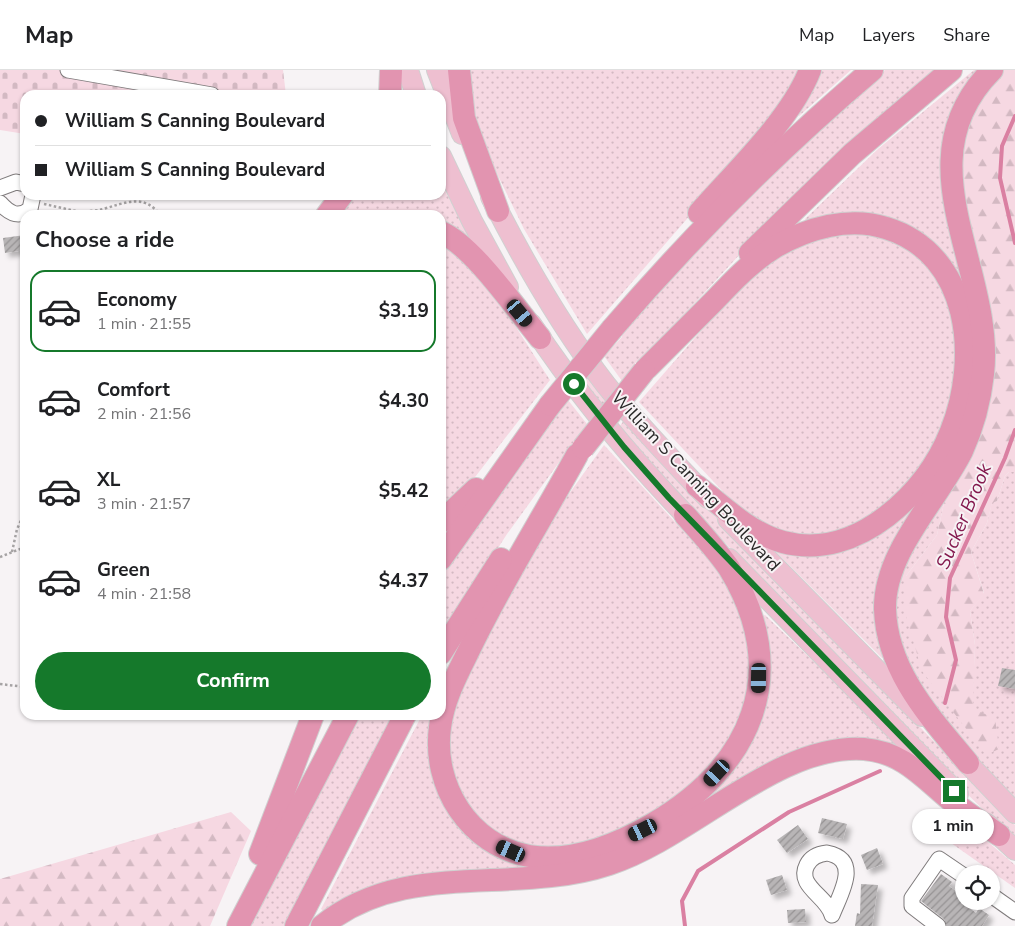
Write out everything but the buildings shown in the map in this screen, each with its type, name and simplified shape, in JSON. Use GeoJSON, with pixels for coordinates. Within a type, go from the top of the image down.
{"type":"FeatureCollection","features":[{"type":"Feature","properties":{"kind":"highway"},"geometry":{"type":"LineString","coordinates":[[390,90],[391,70]]}},
{"type":"Feature","properties":{"kind":"highway"},"geometry":{"type":"LineString","coordinates":[[459,70],[460,92],[466,124],[498,212]]}},
{"type":"Feature","properties":{"kind":"highway"},"geometry":{"type":"LineString","coordinates":[[617,323],[672,244],[787,111],[800,91],[810,70]]}},
{"type":"Feature","properties":{"kind":"highway"},"geometry":{"type":"LineString","coordinates":[[446,517],[498,466],[617,323],[747,184],[872,70]]}},
{"type":"Feature","properties":{"kind":"highway"},"geometry":{"type":"LineString","coordinates":[[446,646],[502,558],[580,451],[646,369],[723,282],[786,217],[852,154],[951,70]]}},
{"type":"Feature","properties":{"kind":"highway"},"geometry":{"type":"LineString","coordinates":[[968,763],[925,711],[905,681],[891,646],[886,622],[885,599],[889,578],[897,557],[962,451],[978,405],[984,356],[982,323],[955,211],[950,162],[955,134],[964,108],[980,83],[992,70]]}},
{"type":"Feature","properties":{"kind":"highway"},"geometry":{"type":"LineString","coordinates":[[646,369],[759,258],[785,242],[825,227],[866,223],[895,230],[909,237],[933,256],[943,268],[957,296],[964,325],[966,356],[963,386],[956,416],[946,443],[923,480],[902,503],[879,522],[857,535],[833,544],[808,546],[784,542],[754,529],[697,486]]}},
{"type":"Feature","properties":{"kind":"highway"},"geometry":{"type":"LineString","coordinates":[[446,235],[457,241],[472,254],[540,338]]}},
{"type":"Feature","properties":{"kind":"highway"},"geometry":{"type":"LineString","coordinates":[[446,552],[544,413]]}},
{"type":"Feature","properties":{"kind":"highway"},"geometry":{"type":"LineString","coordinates":[[446,703],[454,680],[497,595],[580,451]]}},
{"type":"Feature","properties":{"kind":"highway"},"geometry":{"type":"LineString","coordinates":[[441,720],[439,731],[440,765],[450,796],[468,822],[495,843],[529,856],[548,857],[579,854],[609,845],[643,830],[677,809],[709,781],[738,747],[748,729],[755,708],[758,688],[758,645],[754,625],[747,606],[729,569],[685,515]]}},
{"type":"Feature","properties":{"kind":"highway"},"geometry":{"type":"LineString","coordinates":[[230,926],[276,816],[311,720]]}},
{"type":"Feature","properties":{"kind":"highway"},"geometry":{"type":"LineString","coordinates":[[238,926],[345,720]]}},
{"type":"Feature","properties":{"kind":"highway"},"geometry":{"type":"LineString","coordinates":[[296,926],[402,720]]}},
{"type":"Feature","properties":{"kind":"highway"},"geometry":{"type":"LineString","coordinates":[[322,926],[360,902],[397,888],[424,884],[566,874],[616,862],[658,843],[785,766],[816,755],[841,750],[873,750],[904,760],[959,807],[1007,842]]}},
{"type":"Feature","properties":{"kind":"main road"},"geometry":{"type":"LineString","coordinates":[[408,70],[414,90]]}},
{"type":"Feature","properties":{"kind":"main road","name":"William S Canning Boulevard"},"geometry":{"type":"LineString","coordinates":[[437,70],[445,90]]}},
{"type":"Feature","properties":{"kind":"main road","name":"William S Canning Boulevard"},"geometry":{"type":"LineString","coordinates":[[446,93],[466,144],[498,212],[539,284],[592,366],[645,431],[697,486],[1015,813]]}},
{"type":"Feature","properties":{"kind":"main road","name":"William S Canning Boulevard"},"geometry":{"type":"LineString","coordinates":[[446,166],[482,241],[540,338],[610,430],[685,515],[1007,842]]}},
{"type":"Feature","properties":{"kind":"street"},"geometry":{"type":"LineString","coordinates":[[68,70],[183,90]]}},
{"type":"Feature","properties":{"kind":"street"},"geometry":{"type":"LineString","coordinates":[[0,188],[16,182],[20,183]]}},
{"type":"Feature","properties":{"kind":"street"},"geometry":{"type":"LineString","coordinates":[[0,203],[5,210],[15,215],[20,214]]}},
{"type":"Feature","properties":{"kind":"street"},"geometry":{"type":"LineString","coordinates":[[938,926],[912,906],[912,898],[939,858],[955,870]]}},
{"type":"Feature","properties":{"kind":"street"},"geometry":{"type":"LineString","coordinates":[[1000,901],[1015,912]]}},
{"type":"Feature","properties":{"kind":"path"},"geometry":{"type":"LineString","coordinates":[[40,200],[73,210]]}},
{"type":"Feature","properties":{"kind":"path"},"geometry":{"type":"LineString","coordinates":[[100,210],[128,200]]}},
{"type":"Feature","properties":{"kind":"path"},"geometry":{"type":"LineString","coordinates":[[138,200],[148,203],[155,210]]}},
{"type":"Feature","properties":{"kind":"path"},"geometry":{"type":"LineString","coordinates":[[12,552],[20,523]]}},
{"type":"Feature","properties":{"kind":"path"},"geometry":{"type":"LineString","coordinates":[[0,557],[20,550]]}},
{"type":"Feature","properties":{"kind":"path"},"geometry":{"type":"LineString","coordinates":[[0,684],[20,686]]}},
{"type":"Feature","properties":{"kind":"green space"},"geometry":{"type":"Polygon","coordinates":[[[0,70],[283,70],[285,90],[20,90],[20,133],[0,130],[0,70]]]}},
{"type":"Feature","properties":{"kind":"green space"},"geometry":{"type":"Polygon","coordinates":[[[468,70],[804,70],[732,167],[587,334],[524,229],[482,143],[474,122],[468,70]]]}},
{"type":"Feature","properties":{"kind":"green space"},"geometry":{"type":"Polygon","coordinates":[[[818,70],[851,70],[799,116],[795,113],[818,70]]]}},
{"type":"Feature","properties":{"kind":"green space"},"geometry":{"type":"Polygon","coordinates":[[[885,70],[939,70],[766,226],[646,356],[637,361],[622,381],[604,356],[622,337],[622,331],[695,249],[848,102],[885,70]]]}},
{"type":"Feature","properties":{"kind":"green space"},"geometry":{"type":"Polygon","coordinates":[[[974,70],[984,70],[969,289],[921,236],[807,224],[805,219],[878,149],[974,70]]]}},
{"type":"Feature","properties":{"kind":"green space"},"geometry":{"type":"Polygon","coordinates":[[[1002,70],[1015,70],[1015,472],[1009,472],[1005,476],[997,501],[992,503],[987,523],[971,552],[984,594],[970,611],[975,645],[973,709],[995,718],[999,749],[986,755],[922,671],[904,609],[906,576],[937,535],[946,494],[979,429],[957,164],[972,112],[1002,70]]]}},
{"type":"Feature","properties":{"kind":"green space"},"geometry":{"type":"Polygon","coordinates":[[[446,192],[468,233],[463,237],[446,228],[446,210],[339,210],[347,200],[446,200],[446,192]]]}},
{"type":"Feature","properties":{"kind":"green space"},"geometry":{"type":"Polygon","coordinates":[[[873,230],[931,262],[959,329],[955,399],[919,474],[861,525],[819,538],[768,529],[728,497],[639,402],[747,278],[805,240],[873,230]]]}},
{"type":"Feature","properties":{"kind":"green space"},"geometry":{"type":"Polygon","coordinates":[[[446,243],[456,250],[486,284],[550,380],[472,481],[446,505],[446,243]]]}},
{"type":"Feature","properties":{"kind":"green space"},"geometry":{"type":"Polygon","coordinates":[[[589,374],[608,398],[602,406],[583,381],[589,374]]]}},
{"type":"Feature","properties":{"kind":"green space"},"geometry":{"type":"Polygon","coordinates":[[[568,400],[587,424],[507,534],[446,629],[446,568],[568,400]]]}},
{"type":"Feature","properties":{"kind":"green space"},"geometry":{"type":"Polygon","coordinates":[[[625,419],[696,496],[1015,825],[1015,841],[953,780],[653,468],[619,427],[625,419]]]}},
{"type":"Feature","properties":{"kind":"green space"},"geometry":{"type":"Polygon","coordinates":[[[604,445],[712,562],[743,614],[753,686],[714,768],[636,827],[555,850],[506,841],[473,815],[449,768],[451,714],[477,654],[531,547],[604,445]]]}},
{"type":"Feature","properties":{"kind":"green space"},"geometry":{"type":"Polygon","coordinates":[[[1009,472],[1015,472],[1015,799],[948,727],[905,662],[893,609],[900,567],[946,494],[937,535],[906,576],[972,710],[975,645],[970,611],[984,593],[971,552],[987,523],[992,502],[997,501],[1005,476],[1009,472]]]}},
{"type":"Feature","properties":{"kind":"green space"},"geometry":{"type":"Polygon","coordinates":[[[920,495],[896,546],[887,655],[882,658],[777,553],[779,547],[800,552],[920,495]]]}},
{"type":"Feature","properties":{"kind":"green space"},"geometry":{"type":"Polygon","coordinates":[[[765,615],[901,745],[898,750],[869,743],[690,817],[702,800],[730,770],[760,617],[765,615]]]}},
{"type":"Feature","properties":{"kind":"green space"},"geometry":{"type":"Polygon","coordinates":[[[354,720],[393,720],[287,926],[248,926],[354,720]]]}},
{"type":"Feature","properties":{"kind":"green space"},"geometry":{"type":"Polygon","coordinates":[[[419,720],[436,720],[443,795],[543,863],[327,914],[321,909],[419,720]]]}},
{"type":"Feature","properties":{"kind":"green space"},"geometry":{"type":"Polygon","coordinates":[[[231,812],[251,831],[210,926],[0,926],[0,879],[231,812]]]}},
{"type":"Feature","properties":{"kind":"green space"},"geometry":{"type":"Polygon","coordinates":[[[973,829],[1015,865],[1015,888],[1000,877],[1000,865],[982,865],[951,843],[973,829]]]}},
{"type":"Feature","properties":{"kind":"waterway","name":"Sucker Brook"},"geometry":{"type":"LineString","coordinates":[[1015,116],[1002,146],[1000,178],[1015,243]]}},
{"type":"Feature","properties":{"kind":"waterway","name":"Sucker Brook"},"geometry":{"type":"LineString","coordinates":[[945,703],[956,660],[946,617],[950,578],[1005,458],[1015,430]]}},
{"type":"Feature","properties":{"kind":"waterway","name":"Sucker Brook"},"geometry":{"type":"LineString","coordinates":[[685,926],[682,901],[698,871],[789,812],[880,771]]}},
{"type":"Feature","properties":{"kind":"route"},"geometry":{"type":"LineString","coordinates":[[574,384],[638,464],[669,498],[954,791]]}}]}
